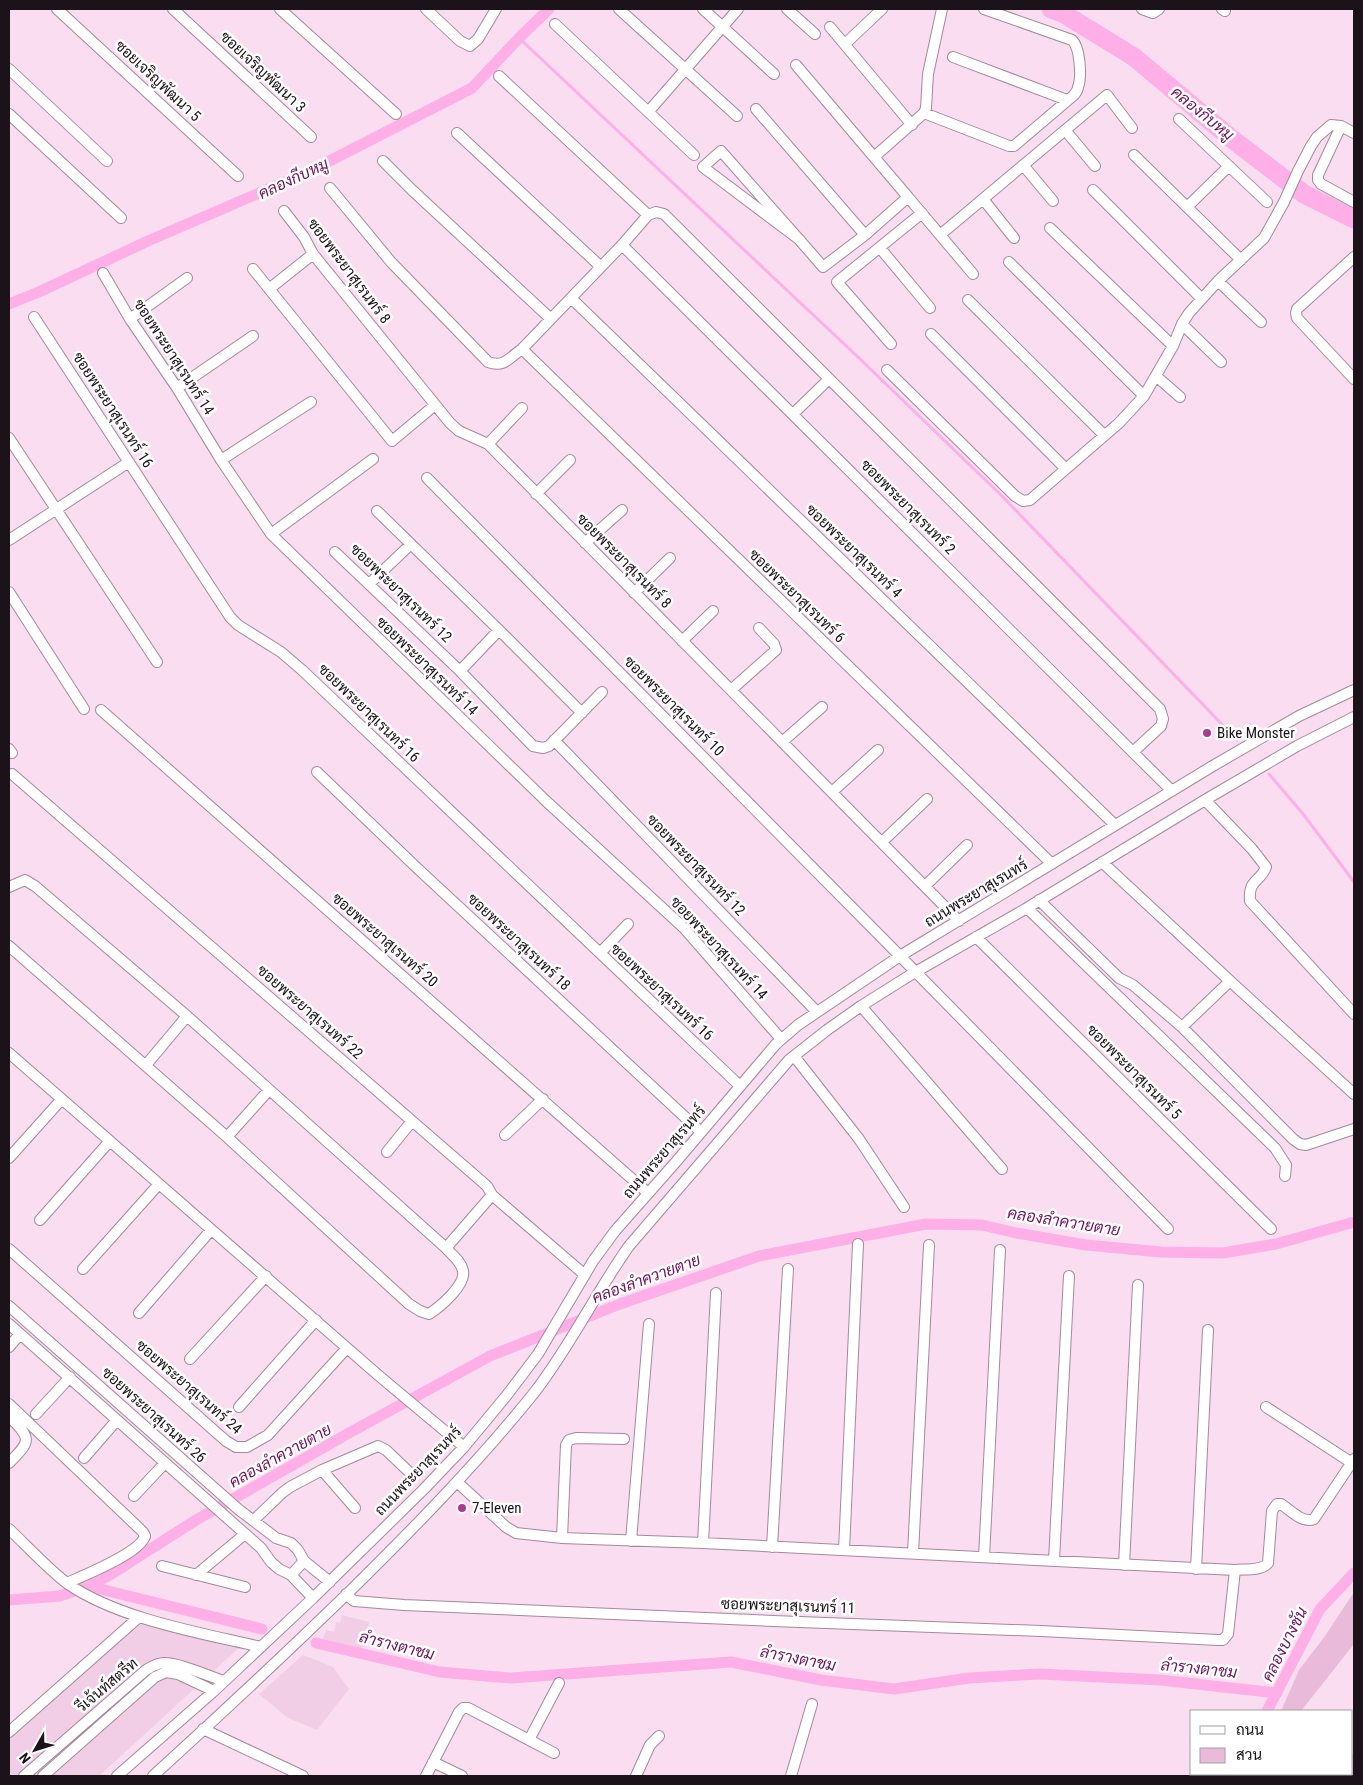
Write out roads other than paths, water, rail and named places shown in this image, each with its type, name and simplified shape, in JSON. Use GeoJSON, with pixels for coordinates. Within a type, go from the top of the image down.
{"type":"FeatureCollection","features":[{"type":"Feature","properties":{"kind":"street","name":"ซอยเจริญพัฒนา 5"},"geometry":{"type":"LineString","coordinates":[[57,9],[238,176]]}},
{"type":"Feature","properties":{"kind":"street","name":"ซอยเจริญพัฒนา 3"},"geometry":{"type":"LineString","coordinates":[[172,9],[311,136]]}},
{"type":"Feature","properties":{"kind":"street"},"geometry":{"type":"LineString","coordinates":[[280,9],[396,114]]}},
{"type":"Feature","properties":{"kind":"street"},"geometry":{"type":"LineString","coordinates":[[426,9],[460,41],[470,46],[478,39],[496,9]]}},
{"type":"Feature","properties":{"kind":"street"},"geometry":{"type":"LineString","coordinates":[[620,9],[737,116]]}},
{"type":"Feature","properties":{"kind":"street"},"geometry":{"type":"LineString","coordinates":[[703,9],[774,74]]}},
{"type":"Feature","properties":{"kind":"street"},"geometry":{"type":"LineString","coordinates":[[649,111],[738,9]]}},
{"type":"Feature","properties":{"kind":"street"},"geometry":{"type":"LineString","coordinates":[[787,9],[815,34]]}},
{"type":"Feature","properties":{"kind":"street"},"geometry":{"type":"LineString","coordinates":[[845,44],[882,9]]}},
{"type":"Feature","properties":{"kind":"street"},"geometry":{"type":"LineString","coordinates":[[874,157],[924,113],[928,74],[942,9]]}},
{"type":"Feature","properties":{"kind":"street"},"geometry":{"type":"LineString","coordinates":[[924,113],[1009,146],[1014,146],[1074,95],[1079,87],[1079,56],[1076,43],[984,9]]}},
{"type":"Feature","properties":{"kind":"street"},"geometry":{"type":"LineString","coordinates":[[1142,9],[1153,13],[1160,9]]}},
{"type":"Feature","properties":{"kind":"street"},"geometry":{"type":"LineString","coordinates":[[555,24],[694,155]]}},
{"type":"Feature","properties":{"kind":"street"},"geometry":{"type":"LineString","coordinates":[[830,27],[912,125]]}},
{"type":"Feature","properties":{"kind":"street"},"geometry":{"type":"LineString","coordinates":[[953,57],[1067,100]]}},
{"type":"Feature","properties":{"kind":"street"},"geometry":{"type":"LineString","coordinates":[[796,65],[972,274]]}},
{"type":"Feature","properties":{"kind":"street"},"geometry":{"type":"LineString","coordinates":[[9,69],[107,162]]}},
{"type":"Feature","properties":{"kind":"street"},"geometry":{"type":"LineString","coordinates":[[499,76],[648,215]]}},
{"type":"Feature","properties":{"kind":"street"},"geometry":{"type":"LineString","coordinates":[[940,236],[1107,95],[1132,128]]}},
{"type":"Feature","properties":{"kind":"street"},"geometry":{"type":"LineString","coordinates":[[756,109],[865,235]]}},
{"type":"Feature","properties":{"kind":"street"},"geometry":{"type":"LineString","coordinates":[[9,114],[121,218]]}},
{"type":"Feature","properties":{"kind":"street"},"geometry":{"type":"LineString","coordinates":[[1179,120],[1267,202]]}},
{"type":"Feature","properties":{"kind":"street"},"geometry":{"type":"LineString","coordinates":[[887,370],[1015,496],[1023,501],[1030,500],[1119,423],[1144,396],[1173,346],[1189,312],[1218,281],[1264,238],[1317,137],[1332,125],[1341,126],[1354,133]]}},
{"type":"Feature","properties":{"kind":"street"},"geometry":{"type":"LineString","coordinates":[[1341,126],[1318,175],[1318,180],[1321,184],[1354,202]]}},
{"type":"Feature","properties":{"kind":"street"},"geometry":{"type":"LineString","coordinates":[[1065,130],[1094,166]]}},
{"type":"Feature","properties":{"kind":"street"},"geometry":{"type":"LineString","coordinates":[[457,133],[600,266]]}},
{"type":"Feature","properties":{"kind":"street"},"geometry":{"type":"LineString","coordinates":[[800,240],[704,168],[721,151],[800,240],[824,268],[908,197]]}},
{"type":"Feature","properties":{"kind":"street"},"geometry":{"type":"LineString","coordinates":[[1134,155],[1241,260]]}},
{"type":"Feature","properties":{"kind":"street"},"geometry":{"type":"LineString","coordinates":[[383,161],[551,319]]}},
{"type":"Feature","properties":{"kind":"street"},"geometry":{"type":"LineString","coordinates":[[1023,165],[1053,201]]}},
{"type":"Feature","properties":{"kind":"street"},"geometry":{"type":"LineString","coordinates":[[1187,207],[1229,166]]}},
{"type":"Feature","properties":{"kind":"street"},"geometry":{"type":"LineString","coordinates":[[330,188],[391,262],[488,362],[496,365],[503,363],[522,349],[622,245],[648,215],[656,212],[664,214],[1160,709],[1163,719],[1161,726],[1133,752]]}},
{"type":"Feature","properties":{"kind":"street"},"geometry":{"type":"LineString","coordinates":[[1093,190],[1201,298]]}},
{"type":"Feature","properties":{"kind":"street"},"geometry":{"type":"LineString","coordinates":[[982,199],[1014,238]]}},
{"type":"Feature","properties":{"kind":"street","name":"ซอยพระยาสุเรนทร์ 8"},"geometry":{"type":"LineString","coordinates":[[284,211],[304,236],[313,254],[450,423],[459,431],[488,444],[959,921]]}},
{"type":"Feature","properties":{"kind":"street"},"geometry":{"type":"LineString","coordinates":[[891,344],[837,282],[922,213]]}},
{"type":"Feature","properties":{"kind":"street"},"geometry":{"type":"LineString","coordinates":[[1050,228],[1173,346]]}},
{"type":"Feature","properties":{"kind":"street","name":"ซอยพระยาสุเรนทร์ 2"},"geometry":{"type":"LineString","coordinates":[[622,245],[1172,791]]}},
{"type":"Feature","properties":{"kind":"street"},"geometry":{"type":"LineString","coordinates":[[880,248],[930,308]]}},
{"type":"Feature","properties":{"kind":"street"},"geometry":{"type":"LineString","coordinates":[[269,289],[313,254]]}},
{"type":"Feature","properties":{"kind":"street"},"geometry":{"type":"LineString","coordinates":[[1354,257],[1297,309],[1296,313],[1297,318],[1354,379]]}},
{"type":"Feature","properties":{"kind":"street"},"geometry":{"type":"LineString","coordinates":[[1008,262],[1144,396]]}},
{"type":"Feature","properties":{"kind":"street"},"geometry":{"type":"LineString","coordinates":[[253,269],[392,440],[435,405]]}},
{"type":"Feature","properties":{"kind":"street","name":"ซอยพระยาสุเรนทร์ 14"},"geometry":{"type":"LineString","coordinates":[[103,273],[130,319],[271,534],[546,801],[684,928],[781,1039]]}},
{"type":"Feature","properties":{"kind":"street"},"geometry":{"type":"LineString","coordinates":[[130,319],[187,278]]}},
{"type":"Feature","properties":{"kind":"street"},"geometry":{"type":"LineString","coordinates":[[1218,281],[1261,322]]}},
{"type":"Feature","properties":{"kind":"street","name":"ซอยพระยาสุเรนทร์ 4"},"geometry":{"type":"LineString","coordinates":[[572,298],[1115,825]]}},
{"type":"Feature","properties":{"kind":"street"},"geometry":{"type":"LineString","coordinates":[[968,300],[1104,435]]}},
{"type":"Feature","properties":{"kind":"street","name":"ซอยพระยาสุเรนทร์ 16"},"geometry":{"type":"LineString","coordinates":[[34,317],[230,617],[238,625],[281,652],[302,670],[740,1086]]}},
{"type":"Feature","properties":{"kind":"street"},"geometry":{"type":"LineString","coordinates":[[1182,324],[1220,362]]}},
{"type":"Feature","properties":{"kind":"street"},"geometry":{"type":"LineString","coordinates":[[931,334],[1066,469]]}},
{"type":"Feature","properties":{"kind":"street"},"geometry":{"type":"LineString","coordinates":[[177,388],[253,336]]}},
{"type":"Feature","properties":{"kind":"street","name":"ซอยพระยาสุเรนทร์ 6"},"geometry":{"type":"LineString","coordinates":[[522,349],[1052,864]]}},
{"type":"Feature","properties":{"kind":"street"},"geometry":{"type":"LineString","coordinates":[[1156,376],[1180,397]]}},
{"type":"Feature","properties":{"kind":"street"},"geometry":{"type":"LineString","coordinates":[[793,414],[829,379]]}},
{"type":"Feature","properties":{"kind":"street"},"geometry":{"type":"LineString","coordinates":[[221,460],[311,402]]}},
{"type":"Feature","properties":{"kind":"street"},"geometry":{"type":"LineString","coordinates":[[488,444],[522,408]]}},
{"type":"Feature","properties":{"kind":"street"},"geometry":{"type":"LineString","coordinates":[[9,438],[157,662]]}},
{"type":"Feature","properties":{"kind":"street"},"geometry":{"type":"LineString","coordinates":[[271,534],[373,459]]}},
{"type":"Feature","properties":{"kind":"street"},"geometry":{"type":"LineString","coordinates":[[536,494],[570,460]]}},
{"type":"Feature","properties":{"kind":"street"},"geometry":{"type":"LineString","coordinates":[[9,540],[129,462]]}},
{"type":"Feature","properties":{"kind":"street","name":"ซอยพระยาสุเรนทร์ 10"},"geometry":{"type":"LineString","coordinates":[[427,478],[1168,1229]]}},
{"type":"Feature","properties":{"kind":"street"},"geometry":{"type":"LineString","coordinates":[[585,543],[622,510]]}},
{"type":"Feature","properties":{"kind":"street"},"geometry":{"type":"LineString","coordinates":[[377,511],[582,713]]}},
{"type":"Feature","properties":{"kind":"street"},"geometry":{"type":"LineString","coordinates":[[369,584],[410,544]]}},
{"type":"Feature","properties":{"kind":"street","name":"ซอยพระยาสุเรนทร์ 12"},"geometry":{"type":"LineString","coordinates":[[335,552],[460,671],[534,746],[543,748],[549,746],[554,740],[817,1012]]}},
{"type":"Feature","properties":{"kind":"street"},"geometry":{"type":"LineString","coordinates":[[634,593],[670,558]]}},
{"type":"Feature","properties":{"kind":"street"},"geometry":{"type":"LineString","coordinates":[[9,592],[84,708]]}},
{"type":"Feature","properties":{"kind":"street"},"geometry":{"type":"LineString","coordinates":[[682,641],[712,611]]}},
{"type":"Feature","properties":{"kind":"street"},"geometry":{"type":"LineString","coordinates":[[731,690],[776,650],[774,644],[759,628]]}},
{"type":"Feature","properties":{"kind":"street"},"geometry":{"type":"LineString","coordinates":[[460,671],[499,630]]}},
{"type":"Feature","properties":{"kind":"street","name":"ถนนพระยาสุเรนทร์"},"geometry":{"type":"LineString","coordinates":[[117,1776],[224,1681],[330,1582],[464,1447],[538,1354],[602,1247],[781,1039],[817,1012],[900,956],[1115,825],[1298,716],[1354,690]]}},
{"type":"Feature","properties":{"kind":"street"},"geometry":{"type":"LineString","coordinates":[[554,740],[602,692]]}},
{"type":"Feature","properties":{"kind":"street"},"geometry":{"type":"LineString","coordinates":[[782,742],[822,707]]}},
{"type":"Feature","properties":{"kind":"street","name":"ซอยพระยาสุเรนทร์ 20"},"geometry":{"type":"LineString","coordinates":[[101,710],[648,1193]]}},
{"type":"Feature","properties":{"kind":"street"},"geometry":{"type":"LineString","coordinates":[[153,1776],[416,1527],[457,1482],[515,1416],[557,1362],[628,1246],[794,1056],[861,1006],[916,972],[1027,908],[1296,746],[1354,717]]}},
{"type":"Feature","properties":{"kind":"street"},"geometry":{"type":"LineString","coordinates":[[832,792],[878,750]]}},
{"type":"Feature","properties":{"kind":"street","name":"ซอยพระยาสุเรนทร์ 18"},"geometry":{"type":"LineString","coordinates":[[317,772],[416,867],[701,1132]]}},
{"type":"Feature","properties":{"kind":"street","name":"ซอยพระยาสุเรนทร์ 22"},"geometry":{"type":"LineString","coordinates":[[12,774],[487,1186],[492,1195],[584,1278]]}},
{"type":"Feature","properties":{"kind":"street"},"geometry":{"type":"LineString","coordinates":[[882,842],[927,798]]}},
{"type":"Feature","properties":{"kind":"street"},"geometry":{"type":"LineString","coordinates":[[1205,800],[1252,849],[1266,867],[1249,891],[1250,901],[1354,1014]]}},
{"type":"Feature","properties":{"kind":"street"},"geometry":{"type":"LineString","coordinates":[[925,886],[967,845]]}},
{"type":"Feature","properties":{"kind":"street"},"geometry":{"type":"LineString","coordinates":[[1102,862],[1354,1094]]}},
{"type":"Feature","properties":{"kind":"street"},"geometry":{"type":"LineString","coordinates":[[9,887],[25,880],[35,886],[187,1016],[446,1248],[460,1262],[464,1272],[460,1284],[438,1308],[429,1314],[409,1304],[227,1137],[9,946]]}},
{"type":"Feature","properties":{"kind":"street"},"geometry":{"type":"LineString","coordinates":[[1039,900],[1119,978],[1133,985],[1182,1027],[1293,1139],[1300,1144],[1306,1145],[1354,1129]]}},
{"type":"Feature","properties":{"kind":"street"},"geometry":{"type":"LineString","coordinates":[[1027,908],[1275,1148],[1286,1165],[1285,1176]]}},
{"type":"Feature","properties":{"kind":"street"},"geometry":{"type":"LineString","coordinates":[[600,953],[628,924]]}},
{"type":"Feature","properties":{"kind":"street","name":"ซอยพระยาสุเรนทร์ 5"},"geometry":{"type":"LineString","coordinates":[[976,937],[1271,1229]]}},
{"type":"Feature","properties":{"kind":"street"},"geometry":{"type":"LineString","coordinates":[[1182,1027],[1230,981]]}},
{"type":"Feature","properties":{"kind":"street"},"geometry":{"type":"LineString","coordinates":[[861,1006],[1002,1169]]}},
{"type":"Feature","properties":{"kind":"street"},"geometry":{"type":"LineString","coordinates":[[146,1065],[187,1016]]}},
{"type":"Feature","properties":{"kind":"street"},"geometry":{"type":"LineString","coordinates":[[794,1056],[859,1139],[904,1207]]}},
{"type":"Feature","properties":{"kind":"street"},"geometry":{"type":"LineString","coordinates":[[10,1057],[464,1447]]}},
{"type":"Feature","properties":{"kind":"street"},"geometry":{"type":"LineString","coordinates":[[227,1137],[269,1090]]}},
{"type":"Feature","properties":{"kind":"street"},"geometry":{"type":"LineString","coordinates":[[9,1158],[61,1100]]}},
{"type":"Feature","properties":{"kind":"street"},"geometry":{"type":"LineString","coordinates":[[504,1135],[543,1100]]}},
{"type":"Feature","properties":{"kind":"street"},"geometry":{"type":"LineString","coordinates":[[387,1152],[412,1121]]}},
{"type":"Feature","properties":{"kind":"street"},"geometry":{"type":"LineString","coordinates":[[40,1220],[109,1142]]}},
{"type":"Feature","properties":{"kind":"street"},"geometry":{"type":"LineString","coordinates":[[83,1268],[159,1184]]}},
{"type":"Feature","properties":{"kind":"street"},"geometry":{"type":"LineString","coordinates":[[446,1248],[492,1195]]}},
{"type":"Feature","properties":{"kind":"street"},"geometry":{"type":"LineString","coordinates":[[138,1313],[211,1230]]}},
{"type":"Feature","properties":{"kind":"street"},"geometry":{"type":"LineString","coordinates":[[844,1550],[858,1244]]}},
{"type":"Feature","properties":{"kind":"street"},"geometry":{"type":"LineString","coordinates":[[913,1553],[929,1245]]}},
{"type":"Feature","properties":{"kind":"street","name":"ซอยพระยาสุเรนทร์ 24"},"geometry":{"type":"LineString","coordinates":[[9,1249],[226,1441],[236,1447],[247,1447],[268,1436],[347,1348]]}},
{"type":"Feature","properties":{"kind":"street"},"geometry":{"type":"LineString","coordinates":[[984,1557],[1000,1250]]}},
{"type":"Feature","properties":{"kind":"street"},"geometry":{"type":"LineString","coordinates":[[772,1546],[788,1268]]}},
{"type":"Feature","properties":{"kind":"street"},"geometry":{"type":"LineString","coordinates":[[190,1359],[266,1276]]}},
{"type":"Feature","properties":{"kind":"street"},"geometry":{"type":"LineString","coordinates":[[1054,1560],[1069,1276]]}},
{"type":"Feature","properties":{"kind":"street"},"geometry":{"type":"LineString","coordinates":[[1124,1565],[1138,1285]]}},
{"type":"Feature","properties":{"kind":"street"},"geometry":{"type":"LineString","coordinates":[[703,1543],[716,1293]]}},
{"type":"Feature","properties":{"kind":"street","name":"ซอยพระยาสุเรนทร์ 26"},"geometry":{"type":"LineString","coordinates":[[9,1306],[212,1487],[276,1538],[291,1543],[298,1550],[304,1561],[330,1582]]}},
{"type":"Feature","properties":{"kind":"street"},"geometry":{"type":"LineString","coordinates":[[239,1407],[316,1320]]}},
{"type":"Feature","properties":{"kind":"street","name":"ซอยพระยาสุเรนทร์ 26"},"geometry":{"type":"LineString","coordinates":[[9,1324],[261,1548],[279,1569],[291,1575],[313,1598]]}},
{"type":"Feature","properties":{"kind":"street"},"geometry":{"type":"LineString","coordinates":[[631,1540],[649,1324]]}},
{"type":"Feature","properties":{"kind":"street"},"geometry":{"type":"LineString","coordinates":[[1196,1569],[1208,1330]]}},
{"type":"Feature","properties":{"kind":"street"},"geometry":{"type":"LineString","coordinates":[[9,1347],[20,1334]]}},
{"type":"Feature","properties":{"kind":"street"},"geometry":{"type":"LineString","coordinates":[[36,1414],[70,1377]]}},
{"type":"Feature","properties":{"kind":"street"},"geometry":{"type":"LineString","coordinates":[[9,1404],[101,1491],[145,1536],[144,1541],[139,1546],[70,1584]]}},
{"type":"Feature","properties":{"kind":"street"},"geometry":{"type":"LineString","coordinates":[[457,1482],[506,1527],[516,1533],[562,1538],[772,1546],[1196,1569],[1235,1570],[1262,1568],[1266,1567],[1268,1563],[1272,1511],[1277,1504],[1281,1504],[1305,1520],[1310,1521],[1314,1519],[1352,1466],[1266,1406]]}},
{"type":"Feature","properties":{"kind":"street"},"geometry":{"type":"LineString","coordinates":[[9,1416],[27,1438],[27,1443],[9,1463]]}},
{"type":"Feature","properties":{"kind":"street"},"geometry":{"type":"LineString","coordinates":[[84,1458],[117,1420]]}},
{"type":"Feature","properties":{"kind":"street"},"geometry":{"type":"LineString","coordinates":[[132,1433],[139,1422]]}},
{"type":"Feature","properties":{"kind":"street"},"geometry":{"type":"LineString","coordinates":[[562,1538],[566,1445],[569,1440],[576,1438],[624,1439]]}},
{"type":"Feature","properties":{"kind":"street"},"geometry":{"type":"LineString","coordinates":[[254,1520],[282,1493],[322,1470],[378,1446],[386,1450],[408,1472]]}},
{"type":"Feature","properties":{"kind":"street"},"geometry":{"type":"LineString","coordinates":[[134,1496],[165,1462]]}},
{"type":"Feature","properties":{"kind":"street"},"geometry":{"type":"LineString","coordinates":[[322,1470],[355,1508]]}},
{"type":"Feature","properties":{"kind":"street"},"geometry":{"type":"LineString","coordinates":[[9,1529],[70,1584],[90,1597],[138,1617],[261,1647]]}},
{"type":"Feature","properties":{"kind":"street"},"geometry":{"type":"LineString","coordinates":[[196,1575],[245,1534]]}},
{"type":"Feature","properties":{"kind":"street"},"geometry":{"type":"LineString","coordinates":[[291,1575],[304,1561]]}},
{"type":"Feature","properties":{"kind":"street"},"geometry":{"type":"LineString","coordinates":[[162,1566],[245,1587]]}},
{"type":"Feature","properties":{"kind":"street","name":"ซอยพระยาสุเรนทร์ 11"},"geometry":{"type":"LineString","coordinates":[[346,1594],[354,1601],[404,1605],[1223,1640],[1228,1634],[1235,1570]]}},
{"type":"Feature","properties":{"kind":"street"},"geometry":{"type":"LineString","coordinates":[[9,1732],[138,1617]]}},
{"type":"Feature","properties":{"kind":"street","name":"รีเจ้นท์สตรีท"},"geometry":{"type":"LineString","coordinates":[[24,1776],[146,1670],[156,1664],[164,1663],[178,1666],[224,1681]]}},
{"type":"Feature","properties":{"kind":"street","name":"รีเจ้นท์สตรีท"},"geometry":{"type":"LineString","coordinates":[[43,1776],[155,1677],[166,1672],[178,1674],[214,1690]]}},
{"type":"Feature","properties":{"kind":"street"},"geometry":{"type":"LineString","coordinates":[[529,1740],[559,1683]]}},
{"type":"Feature","properties":{"kind":"street"},"geometry":{"type":"LineString","coordinates":[[791,1776],[812,1704]]}},
{"type":"Feature","properties":{"kind":"street"},"geometry":{"type":"LineString","coordinates":[[426,1776],[459,1712],[463,1708],[468,1708],[554,1753]]}},
{"type":"Feature","properties":{"kind":"street"},"geometry":{"type":"LineString","coordinates":[[203,1729],[303,1776]]}},
{"type":"Feature","properties":{"kind":"street"},"geometry":{"type":"LineString","coordinates":[[636,1776],[650,1745],[659,1736]]}},
{"type":"Feature","properties":{"kind":"street"},"geometry":{"type":"LineString","coordinates":[[433,1762],[462,1776]]}},
{"type":"Feature","properties":{"kind":"waterway","name":"คลองกีบหมู"},"geometry":{"type":"LineString","coordinates":[[9,304],[150,240],[308,172],[472,88],[549,9]]}},
{"type":"Feature","properties":{"kind":"waterway","name":"คลองกีบหมู"},"geometry":{"type":"LineString","coordinates":[[1051,9],[1064,14],[1134,57],[1232,139],[1304,194],[1354,219]]}},
{"type":"Feature","properties":{"kind":"waterway"},"geometry":{"type":"LineString","coordinates":[[519,38],[859,358],[1002,496],[1237,740]]}},
{"type":"Feature","properties":{"kind":"waterway"},"geometry":{"type":"LineString","coordinates":[[1269,774],[1304,815],[1354,882]]}},
{"type":"Feature","properties":{"kind":"waterway","name":"คลองลำควายตาย"},"geometry":{"type":"LineString","coordinates":[[9,1600],[60,1596],[88,1586],[108,1576],[196,1520],[490,1356],[620,1304],[759,1256],[926,1224],[982,1225],[1086,1245],[1161,1252],[1223,1253],[1276,1244],[1354,1222]]}},
{"type":"Feature","properties":{"kind":"waterway","name":"คลองบางชัน"},"geometry":{"type":"LineString","coordinates":[[1268,1710],[1320,1609],[1354,1573]]}},
{"type":"Feature","properties":{"kind":"waterway","name":"ลำรางตาชม"},"geometry":{"type":"LineString","coordinates":[[88,1586],[262,1629]]}},
{"type":"Feature","properties":{"kind":"waterway","name":"ลำรางตาชม"},"geometry":{"type":"LineString","coordinates":[[316,1643],[440,1672],[511,1678],[731,1662],[821,1680],[894,1689],[969,1678],[1040,1674],[1160,1680],[1277,1693]]}},
{"type":"Feature","properties":{"kind":"place","name":"Bike Monster"},"geometry":{"type":"Point","coordinates":[1207,733]}},
{"type":"Feature","properties":{"kind":"place","name":"7-Eleven"},"geometry":{"type":"Point","coordinates":[462,1508]}}]}
